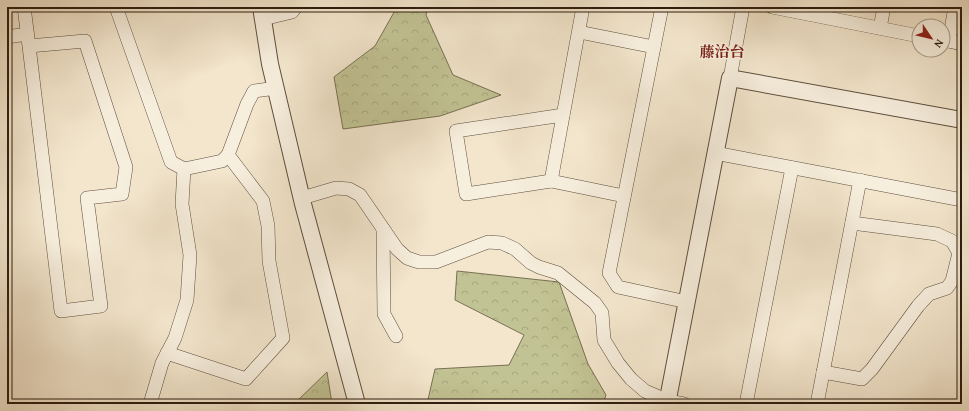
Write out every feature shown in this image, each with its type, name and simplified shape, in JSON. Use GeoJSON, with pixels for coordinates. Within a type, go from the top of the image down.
{"type":"FeatureCollection","features":[{"type":"Feature","properties":{"kind":"street"},"geometry":{"type":"LineString","coordinates":[[7,37],[28,40],[85,41],[126,167],[122,194],[87,198],[101,306],[61,311],[28,40],[24,7]]}},
{"type":"Feature","properties":{"kind":"street"},"geometry":{"type":"LineString","coordinates":[[116,7],[171,162],[184,169],[222,161],[228,155],[247,104],[254,91],[276,88]]}},
{"type":"Feature","properties":{"kind":"street"},"geometry":{"type":"LineString","coordinates":[[296,7],[292,12],[262,13],[270,64],[302,198],[357,404]]}},
{"type":"Feature","properties":{"kind":"street"},"geometry":{"type":"LineString","coordinates":[[551,182],[583,7]]}},
{"type":"Feature","properties":{"kind":"street"},"geometry":{"type":"LineString","coordinates":[[662,7],[609,273],[618,287],[687,302]]}},
{"type":"Feature","properties":{"kind":"street"},"geometry":{"type":"LineString","coordinates":[[667,402],[743,7]]}},
{"type":"Feature","properties":{"kind":"street"},"geometry":{"type":"LineString","coordinates":[[772,7],[813,11],[911,34]]}},
{"type":"Feature","properties":{"kind":"street"},"geometry":{"type":"LineString","coordinates":[[880,28],[884,7]]}},
{"type":"Feature","properties":{"kind":"street"},"geometry":{"type":"LineString","coordinates":[[951,22],[955,7]]}},
{"type":"Feature","properties":{"kind":"street"},"geometry":{"type":"LineString","coordinates":[[578,32],[654,47]]}},
{"type":"Feature","properties":{"kind":"street"},"geometry":{"type":"LineString","coordinates":[[951,42],[962,44]]}},
{"type":"Feature","properties":{"kind":"street"},"geometry":{"type":"LineString","coordinates":[[730,78],[962,120]]}},
{"type":"Feature","properties":{"kind":"street"},"geometry":{"type":"LineString","coordinates":[[563,115],[456,130],[466,194],[551,182],[624,196]]}},
{"type":"Feature","properties":{"kind":"street"},"geometry":{"type":"LineString","coordinates":[[715,153],[962,200]]}},
{"type":"Feature","properties":{"kind":"street"},"geometry":{"type":"LineString","coordinates":[[167,353],[246,380],[283,338],[269,261],[268,226],[263,201],[228,155]]}},
{"type":"Feature","properties":{"kind":"street"},"geometry":{"type":"LineString","coordinates":[[746,404],[792,168]]}},
{"type":"Feature","properties":{"kind":"street"},"geometry":{"type":"LineString","coordinates":[[150,404],[162,363],[175,338],[187,300],[190,255],[182,204],[184,169]]}},
{"type":"Feature","properties":{"kind":"street"},"geometry":{"type":"LineString","coordinates":[[817,404],[860,180]]}},
{"type":"Feature","properties":{"kind":"street"},"geometry":{"type":"LineString","coordinates":[[302,198],[336,188],[349,189],[360,195],[397,249],[407,258],[419,262],[436,262],[488,242],[502,243],[515,249],[531,263],[558,273],[595,303],[602,313],[604,340],[630,379],[645,391],[667,402],[684,404]]}},
{"type":"Feature","properties":{"kind":"street"},"geometry":{"type":"LineString","coordinates":[[823,372],[862,378],[872,369],[918,306],[929,294],[947,288],[952,281],[959,253],[952,241],[937,234],[852,222]]}},
{"type":"Feature","properties":{"kind":"street"},"geometry":{"type":"LineString","coordinates":[[383,229],[384,314],[396,336]]}},
{"type":"Feature","properties":{"kind":"green space"},"geometry":{"type":"Polygon","coordinates":[[[397,7],[428,7],[426,15],[453,75],[501,95],[440,116],[343,129],[334,77],[375,46],[397,7]]]}},
{"type":"Feature","properties":{"kind":"green space"},"geometry":{"type":"Polygon","coordinates":[[[457,271],[559,282],[588,364],[606,395],[603,404],[427,404],[435,369],[509,365],[524,335],[455,300],[457,271]]]}},
{"type":"Feature","properties":{"kind":"green space"},"geometry":{"type":"Polygon","coordinates":[[[327,372],[332,404],[294,404],[327,372]]]}},
{"type":"Feature","properties":{"kind":"district","name":"藤治台"},"geometry":{"type":"Point","coordinates":[722,51]}}]}
